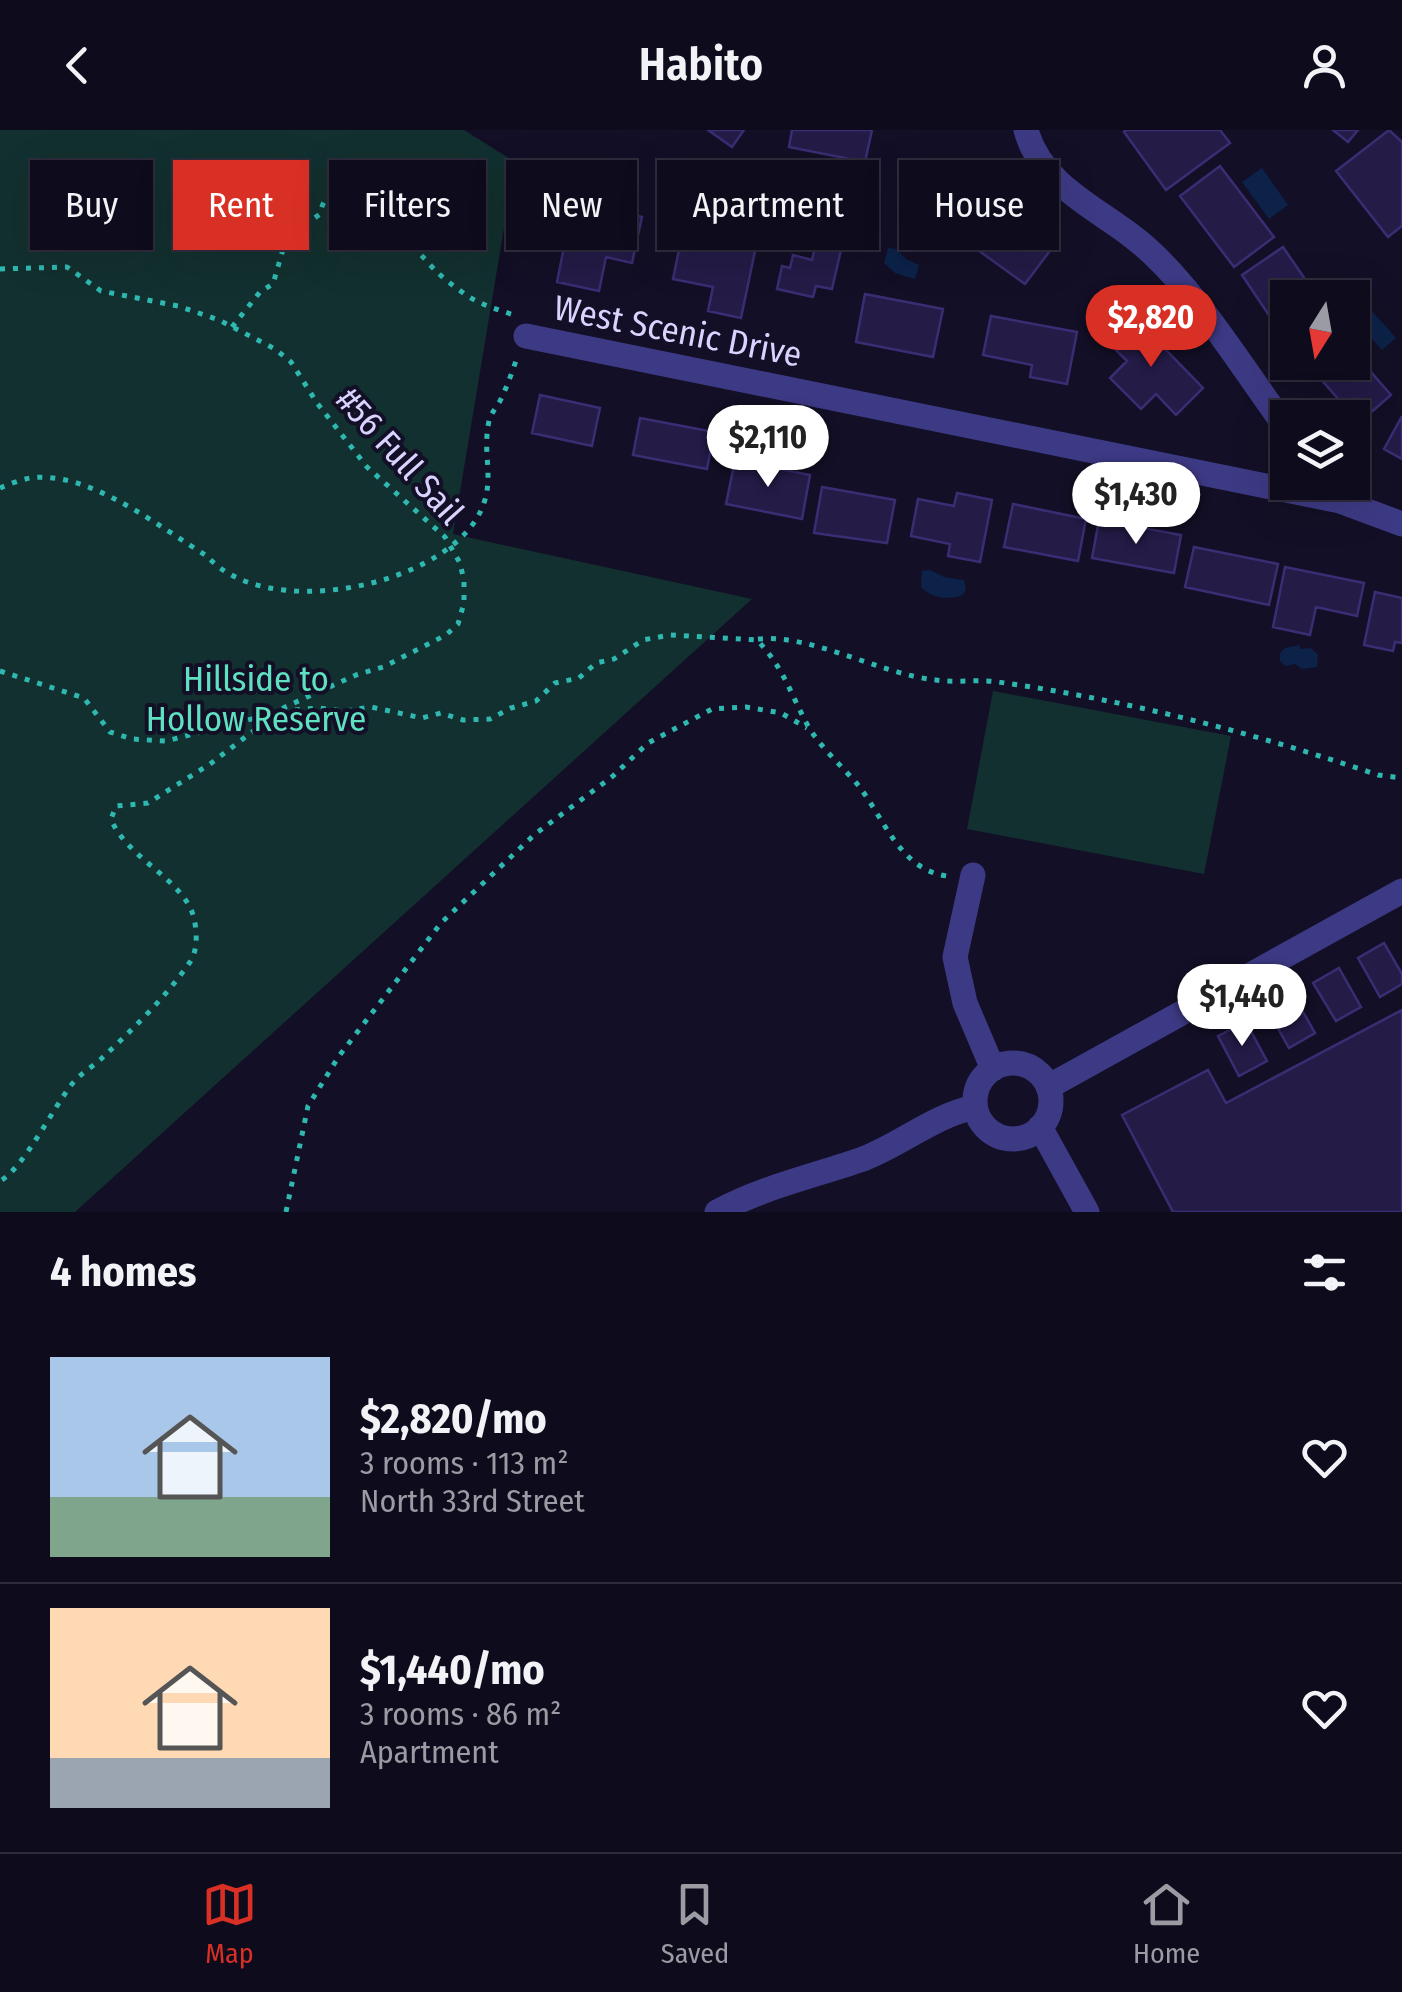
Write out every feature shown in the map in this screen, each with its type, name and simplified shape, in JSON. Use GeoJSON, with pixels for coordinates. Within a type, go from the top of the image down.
{"type":"FeatureCollection","features":[{"type":"Feature","properties":{"kind":"street"},"geometry":{"type":"LineString","coordinates":[[1026,130],[1046,169],[1075,198],[1134,238],[1172,272],[1270,405]]}},
{"type":"Feature","properties":{"kind":"street","name":"West Scenic Drive"},"geometry":{"type":"LineString","coordinates":[[529,342],[1270,480]]}},
{"type":"Feature","properties":{"kind":"street","name":"West Scenic Drive"},"geometry":{"type":"LineString","coordinates":[[1350,500],[1402,524]]}},
{"type":"Feature","properties":{"kind":"street"},"geometry":{"type":"LineString","coordinates":[[973,875],[955,957],[965,1003],[993,1069]]}},
{"type":"Feature","properties":{"kind":"street"},"geometry":{"type":"LineString","coordinates":[[1048,1087],[1402,890]]}},
{"type":"Feature","properties":{"kind":"street"},"geometry":{"type":"LineString","coordinates":[[1007,1063],[1020,1064],[1041,1076],[1048,1087],[1050,1112],[1040,1127],[1024,1138],[999,1137],[980,1122],[975,1107],[978,1086],[993,1069],[1007,1063]]}},
{"type":"Feature","properties":{"kind":"street"},"geometry":{"type":"LineString","coordinates":[[718,1212],[749,1195],[870,1156],[944,1115],[975,1107]]}},
{"type":"Feature","properties":{"kind":"street"},"geometry":{"type":"LineString","coordinates":[[1040,1127],[1088,1212]]}},
{"type":"Feature","properties":{"kind":"path"},"geometry":{"type":"LineString","coordinates":[[0,488],[29,478],[59,478],[82,484],[113,498],[193,547],[219,570],[238,580],[264,588],[316,592],[342,588],[432,560],[474,522],[489,495],[486,441],[490,416],[518,356],[529,342],[533,321],[468,296],[438,273],[380,214],[348,193],[328,196],[320,214],[286,238],[273,284],[260,292],[232,327]]}},
{"type":"Feature","properties":{"kind":"path","name":"#56 Full Sail"},"geometry":{"type":"LineString","coordinates":[[0,269],[67,267],[101,291],[178,306],[275,349],[291,362],[368,467],[414,506],[449,545],[460,563],[464,581],[464,603],[458,624],[446,635],[277,713],[210,764],[148,803],[116,806],[111,820],[117,832],[175,888],[193,913],[197,936],[193,959],[101,1059],[74,1081],[21,1164],[0,1181]]}},
{"type":"Feature","properties":{"kind":"path"},"geometry":{"type":"LineString","coordinates":[[0,671],[84,698],[110,732],[132,739],[166,741],[299,708],[344,711],[370,707],[422,718],[440,713],[463,720],[490,719],[536,701],[554,683],[578,678],[596,662],[614,659],[643,640],[670,635],[775,638],[935,680],[993,681],[1166,713],[1378,775],[1402,778]]}},
{"type":"Feature","properties":{"kind":"path"},"geometry":{"type":"LineString","coordinates":[[756,640],[777,660],[810,730],[860,787],[886,830],[921,868],[942,876],[973,875]]}},
{"type":"Feature","properties":{"kind":"path"},"geometry":{"type":"LineString","coordinates":[[286,1212],[308,1106],[339,1056],[441,924],[534,835],[613,776],[648,743],[712,709],[746,707],[782,713],[810,730]]}},
{"type":"Feature","properties":{"kind":"green space","name":"Hillside to Hollow Reserve"},"geometry":{"type":"Polygon","coordinates":[[[0,130],[464,130],[512,160],[506,160],[506,216],[453,534],[752,599],[75,1212],[0,1212],[0,130]]]}},
{"type":"Feature","properties":{"kind":"green space"},"geometry":{"type":"Polygon","coordinates":[[[993,691],[1231,736],[1204,874],[967,829],[993,691]]]}},
{"type":"Feature","properties":{"kind":"water"},"geometry":{"type":"Polygon","coordinates":[[[1262,168],[1288,205],[1269,219],[1242,182],[1262,168]]]}},
{"type":"Feature","properties":{"kind":"water"},"geometry":{"type":"Polygon","coordinates":[[[888,248],[919,265],[915,279],[895,273],[884,263],[888,248]]]}},
{"type":"Feature","properties":{"kind":"water"},"geometry":{"type":"Polygon","coordinates":[[[1370,311],[1396,338],[1382,350],[1370,337],[1370,311]]]}},
{"type":"Feature","properties":{"kind":"water"},"geometry":{"type":"Polygon","coordinates":[[[922,571],[964,580],[963,595],[940,597],[926,591],[921,587],[922,571]]]}},
{"type":"Feature","properties":{"kind":"water"},"geometry":{"type":"Polygon","coordinates":[[[1299,645],[1318,655],[1317,667],[1302,669],[1280,661],[1285,648],[1299,645]]]}},
{"type":"Feature","properties":{"kind":"building"},"geometry":{"type":"Polygon","coordinates":[[[708,130],[744,130],[732,147],[708,130]]]}},
{"type":"Feature","properties":{"kind":"building"},"geometry":{"type":"Polygon","coordinates":[[[792,130],[872,130],[865,160],[789,147],[792,130]]]}},
{"type":"Feature","properties":{"kind":"building"},"geometry":{"type":"Polygon","coordinates":[[[1126,130],[1220,130],[1230,143],[1166,190],[1126,130]]]}},
{"type":"Feature","properties":{"kind":"building"},"geometry":{"type":"Polygon","coordinates":[[[1333,130],[1358,130],[1348,142],[1333,130]]]}},
{"type":"Feature","properties":{"kind":"building"},"geometry":{"type":"Polygon","coordinates":[[[1389,130],[1402,142],[1402,226],[1388,237],[1336,171],[1389,130]]]}},
{"type":"Feature","properties":{"kind":"building"},"geometry":{"type":"Polygon","coordinates":[[[1220,166],[1274,237],[1234,267],[1180,196],[1220,166]]]}},
{"type":"Feature","properties":{"kind":"building"},"geometry":{"type":"Polygon","coordinates":[[[1283,247],[1306,280],[1270,280],[1270,317],[1242,275],[1283,247]]]}},
{"type":"Feature","properties":{"kind":"building"},"geometry":{"type":"Polygon","coordinates":[[[563,250],[635,250],[632,263],[606,257],[599,291],[557,282],[563,250]]]}},
{"type":"Feature","properties":{"kind":"building"},"geometry":{"type":"Polygon","coordinates":[[[679,250],[755,251],[741,318],[708,311],[713,287],[673,279],[679,250]]]}},
{"type":"Feature","properties":{"kind":"building"},"geometry":{"type":"Polygon","coordinates":[[[814,250],[841,250],[832,289],[816,286],[813,297],[777,289],[782,266],[790,268],[793,255],[812,260],[814,250]]]}},
{"type":"Feature","properties":{"kind":"building"},"geometry":{"type":"Polygon","coordinates":[[[978,250],[1050,250],[1025,284],[978,250]]]}},
{"type":"Feature","properties":{"kind":"building"},"geometry":{"type":"Polygon","coordinates":[[[865,294],[943,309],[933,357],[856,342],[865,294]]]}},
{"type":"Feature","properties":{"kind":"building"},"geometry":{"type":"Polygon","coordinates":[[[991,316],[1077,332],[1067,384],[1030,377],[1032,365],[983,355],[991,316]]]}},
{"type":"Feature","properties":{"kind":"building"},"geometry":{"type":"Polygon","coordinates":[[[1134,317],[1203,388],[1176,415],[1156,394],[1141,409],[1110,378],[1127,361],[1108,342],[1134,317]]]}},
{"type":"Feature","properties":{"kind":"building"},"geometry":{"type":"Polygon","coordinates":[[[1370,371],[1391,395],[1370,413],[1370,400],[1339,400],[1322,380],[1370,380],[1370,371]]]}},
{"type":"Feature","properties":{"kind":"building"},"geometry":{"type":"Polygon","coordinates":[[[540,395],[600,408],[592,446],[532,433],[540,395]]]}},
{"type":"Feature","properties":{"kind":"building"},"geometry":{"type":"Polygon","coordinates":[[[1402,416],[1402,459],[1384,449],[1402,416]]]}},
{"type":"Feature","properties":{"kind":"building"},"geometry":{"type":"Polygon","coordinates":[[[640,418],[714,432],[707,469],[633,455],[640,418]]]}},
{"type":"Feature","properties":{"kind":"building"},"geometry":{"type":"Polygon","coordinates":[[[735,460],[810,475],[802,519],[726,504],[735,460]]]}},
{"type":"Feature","properties":{"kind":"building"},"geometry":{"type":"Polygon","coordinates":[[[822,487],[895,500],[887,543],[814,533],[822,487]]]}},
{"type":"Feature","properties":{"kind":"building"},"geometry":{"type":"Polygon","coordinates":[[[957,493],[992,500],[980,562],[948,556],[950,544],[911,536],[918,499],[954,506],[957,493]]]}},
{"type":"Feature","properties":{"kind":"building"},"geometry":{"type":"Polygon","coordinates":[[[1013,504],[1086,519],[1078,561],[1004,547],[1013,504]]]}},
{"type":"Feature","properties":{"kind":"building"},"geometry":{"type":"Polygon","coordinates":[[[1099,520],[1181,535],[1174,573],[1092,558],[1099,520]]]}},
{"type":"Feature","properties":{"kind":"building"},"geometry":{"type":"Polygon","coordinates":[[[1194,547],[1278,564],[1269,605],[1185,587],[1194,547]]]}},
{"type":"Feature","properties":{"kind":"building"},"geometry":{"type":"Polygon","coordinates":[[[1285,567],[1364,583],[1357,616],[1316,607],[1310,635],[1273,627],[1285,567]]]}},
{"type":"Feature","properties":{"kind":"building"},"geometry":{"type":"Polygon","coordinates":[[[1375,592],[1402,598],[1402,643],[1395,642],[1393,651],[1364,645],[1375,592]]]}},
{"type":"Feature","properties":{"kind":"building"},"geometry":{"type":"Polygon","coordinates":[[[1384,943],[1402,974],[1402,984],[1380,997],[1358,958],[1384,943]]]}},
{"type":"Feature","properties":{"kind":"building"},"geometry":{"type":"Polygon","coordinates":[[[1339,968],[1361,1007],[1336,1021],[1313,983],[1339,968]]]}},
{"type":"Feature","properties":{"kind":"building"},"geometry":{"type":"Polygon","coordinates":[[[1293,994],[1315,1033],[1289,1048],[1267,1009],[1293,994]]]}},
{"type":"Feature","properties":{"kind":"building"},"geometry":{"type":"Polygon","coordinates":[[[1402,1010],[1402,1212],[1173,1212],[1122,1115],[1208,1070],[1226,1103],[1402,1010]]]}},
{"type":"Feature","properties":{"kind":"building"},"geometry":{"type":"Polygon","coordinates":[[[1246,1022],[1267,1061],[1239,1076],[1218,1036],[1246,1022]]]}}]}
